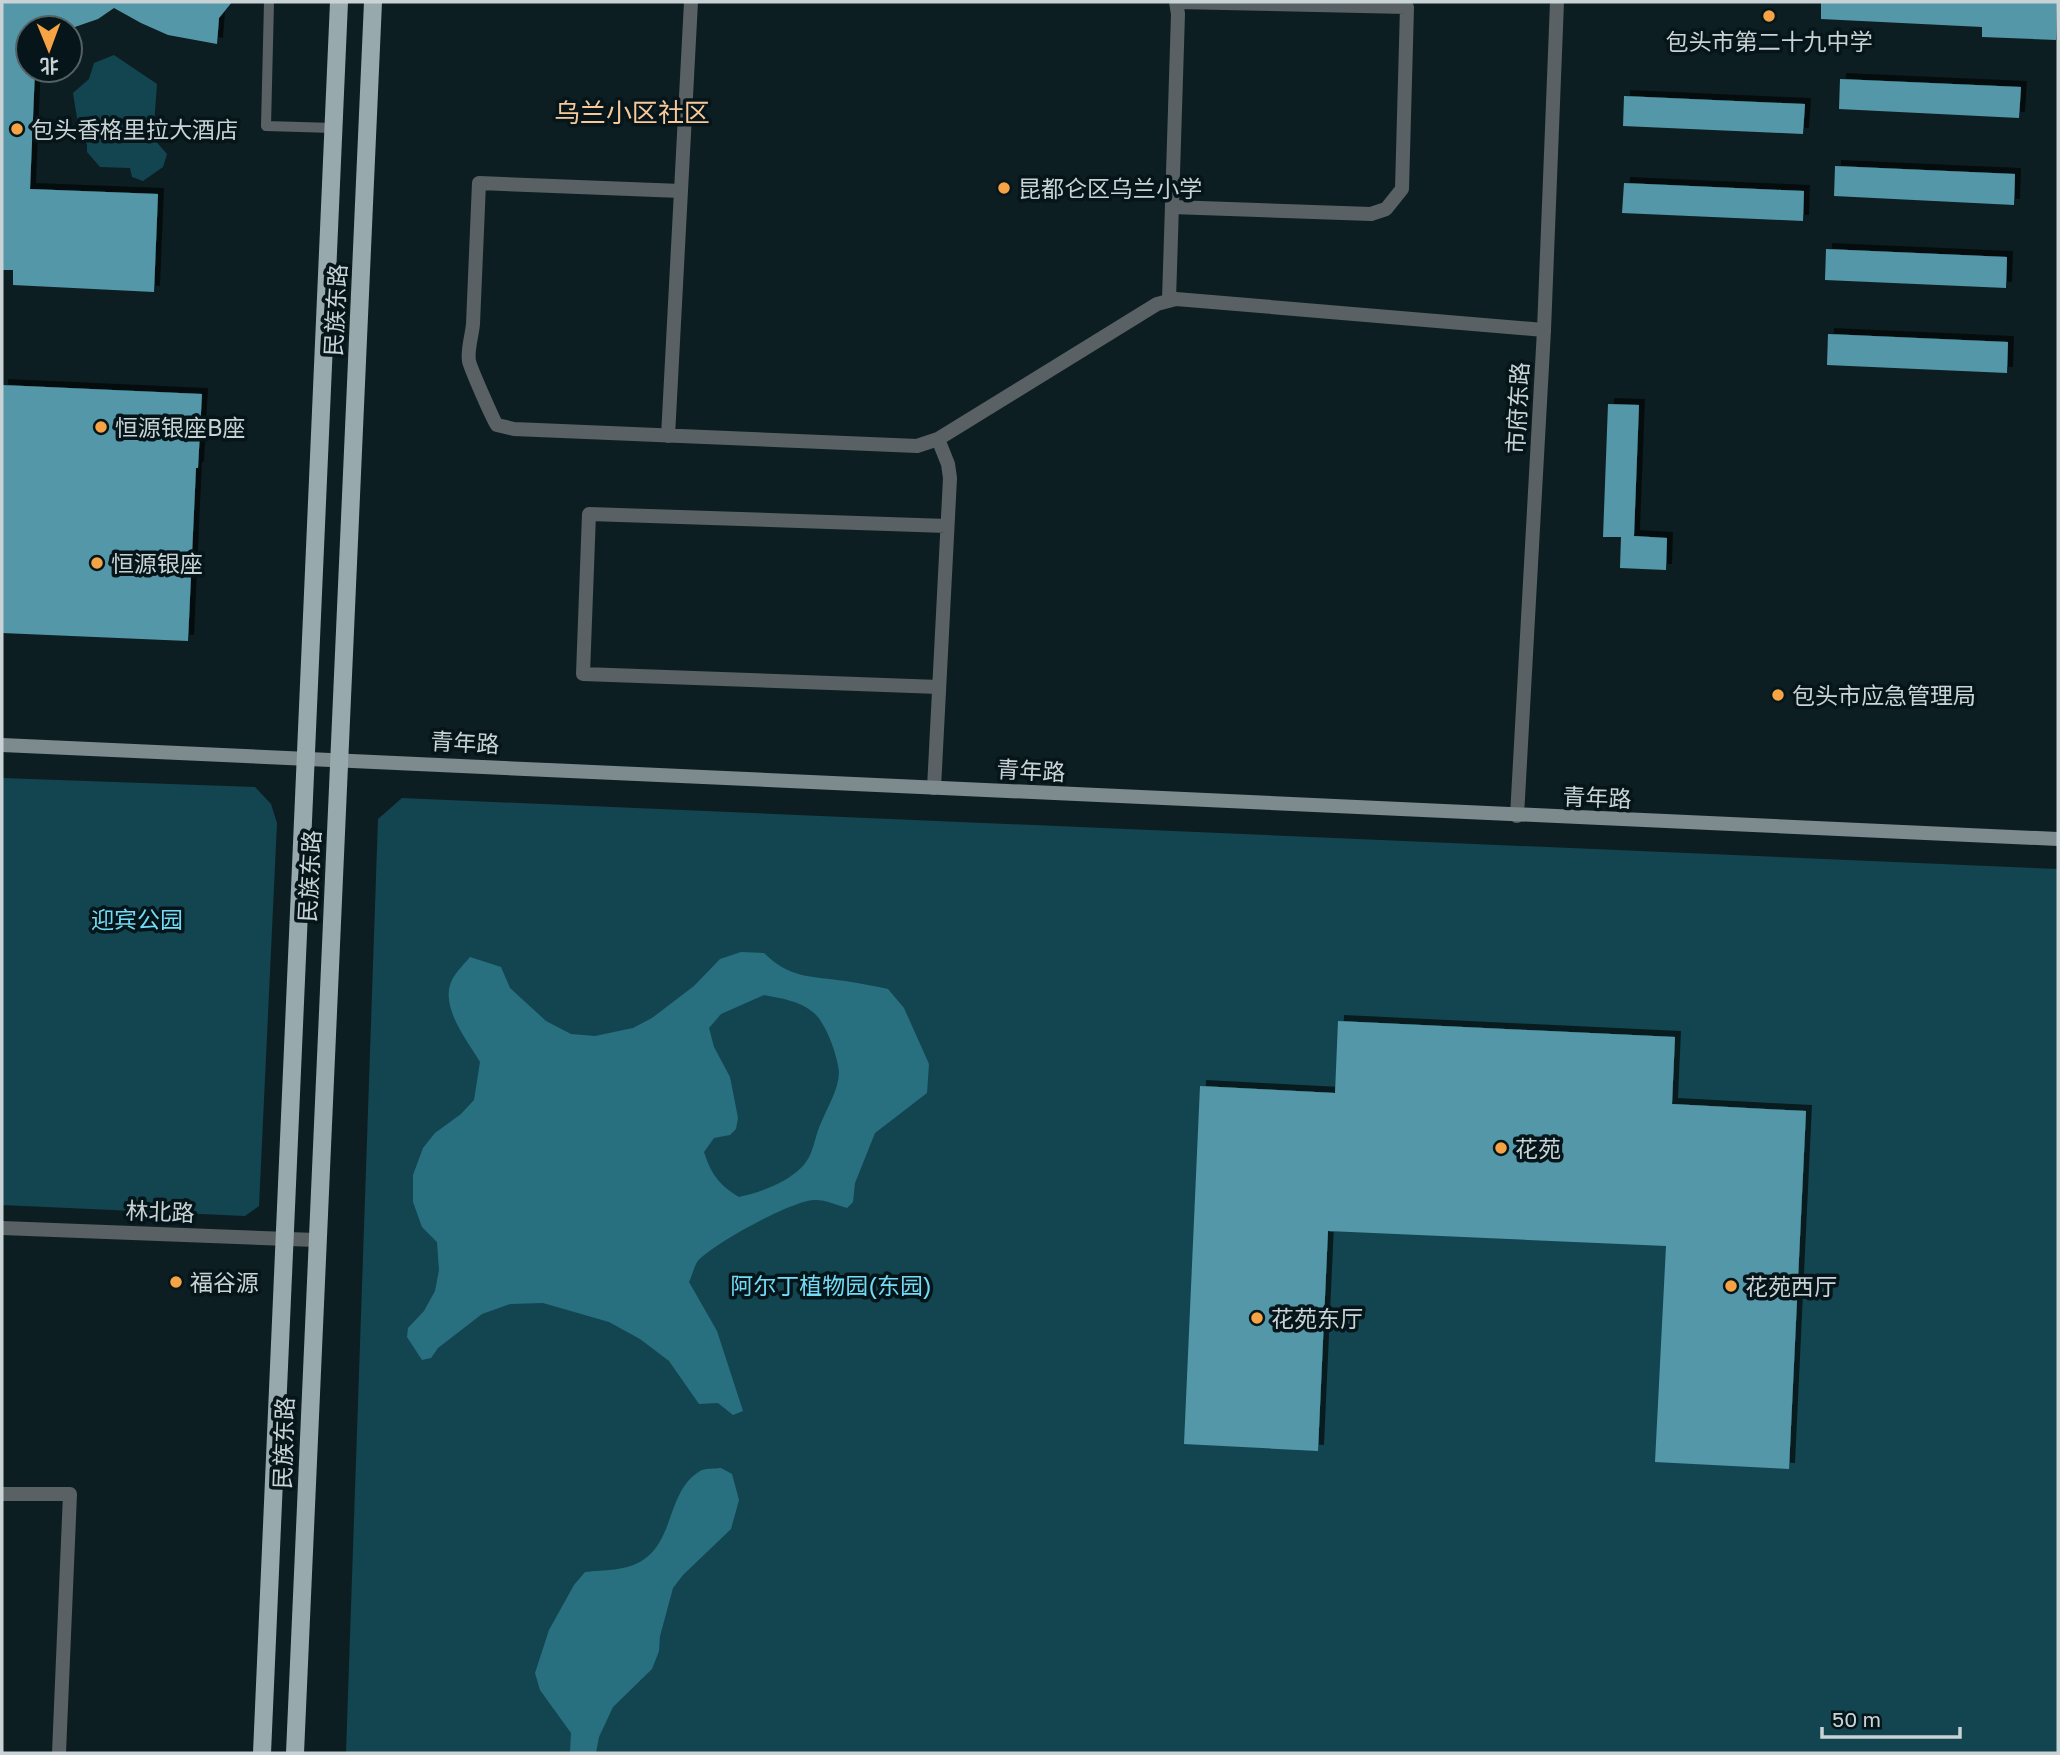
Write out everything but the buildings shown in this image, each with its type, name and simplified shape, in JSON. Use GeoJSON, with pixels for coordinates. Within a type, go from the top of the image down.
{"type":"FeatureCollection","features":[{"type":"Feature","properties":{"kind":"main road","name":"民族东路"},"geometry":{"type":"LineString","coordinates":[[262,1753],[339,2]]}},
{"type":"Feature","properties":{"kind":"main road","name":"民族东路"},"geometry":{"type":"LineString","coordinates":[[295,1753],[373,2]]}},
{"type":"Feature","properties":{"kind":"main road","name":"青年路"},"geometry":{"type":"LineString","coordinates":[[2,745],[2058,839]]}},
{"type":"Feature","properties":{"kind":"street"},"geometry":{"type":"LineString","coordinates":[[668,436],[691,2]]}},
{"type":"Feature","properties":{"kind":"street"},"geometry":{"type":"LineString","coordinates":[[1169,300],[1178,14],[1176,2],[1407,7],[1402,188],[1387,209],[1371,214],[1172,207]]}},
{"type":"Feature","properties":{"kind":"street","name":"市府东路"},"geometry":{"type":"LineString","coordinates":[[1517,816],[1544,330],[1557,2]]}},
{"type":"Feature","properties":{"kind":"street"},"geometry":{"type":"LineString","coordinates":[[681,191],[479,183],[473,331],[468,357],[490,416],[497,425],[514,429],[906,447],[938,439],[1157,304],[1169,300],[1187,299],[1544,330]]}},
{"type":"Feature","properties":{"kind":"street"},"geometry":{"type":"LineString","coordinates":[[934,788],[948,464],[938,439]]}},
{"type":"Feature","properties":{"kind":"street"},"geometry":{"type":"LineString","coordinates":[[939,687],[583,674],[589,514],[947,526]]}},
{"type":"Feature","properties":{"kind":"street","name":"林北路"},"geometry":{"type":"LineString","coordinates":[[2,1228],[316,1240]]}},
{"type":"Feature","properties":{"kind":"street"},"geometry":{"type":"LineString","coordinates":[[2,1494],[70,1494],[59,1753]]}},
{"type":"Feature","properties":{"kind":"lane"},"geometry":{"type":"LineString","coordinates":[[270,2],[266,125],[334,128]]}},
{"type":"Feature","properties":{"kind":"green space"},"geometry":{"type":"Polygon","coordinates":[[[114,55],[157,84],[153,138],[167,154],[163,167],[143,181],[132,177],[130,168],[100,167],[87,152],[87,144],[76,133],[77,118],[73,93],[89,79],[94,63],[114,55]]]}},
{"type":"Feature","properties":{"kind":"green space","name":"迎宾公园"},"geometry":{"type":"Polygon","coordinates":[[[2,778],[255,787],[271,804],[277,823],[259,1206],[245,1216],[2,1205],[2,778]]]}},
{"type":"Feature","properties":{"kind":"green space","name":"阿尔丁植物园(东园)"},"geometry":{"type":"Polygon","coordinates":[[[402,798],[2058,869],[2058,1753],[346,1753],[378,819],[402,798]]]}},
{"type":"Feature","properties":{"kind":"shaded area"},"geometry":{"type":"Polygon","coordinates":[[[741,952],[764,953],[783,968],[802,975],[888,989],[904,1008],[929,1064],[927,1093],[875,1133],[855,1183],[853,1202],[847,1208],[816,1200],[791,1206],[735,1234],[697,1262],[689,1282],[717,1331],[743,1411],[733,1415],[718,1403],[699,1404],[669,1361],[640,1339],[609,1322],[543,1303],[510,1304],[482,1314],[438,1348],[431,1358],[422,1360],[407,1337],[408,1328],[424,1311],[435,1291],[439,1270],[437,1242],[422,1227],[413,1202],[413,1175],[423,1148],[435,1133],[461,1114],[474,1100],[480,1062],[456,1023],[449,1001],[449,990],[456,974],[470,957],[501,967],[510,988],[546,1021],[571,1034],[595,1036],[633,1028],[652,1018],[694,986],[720,959],[741,952]],[[764,995],[721,1014],[709,1028],[714,1047],[730,1077],[738,1118],[736,1129],[730,1135],[714,1138],[704,1152],[717,1178],[739,1197],[781,1182],[796,1173],[806,1162],[835,1092],[839,1072],[827,1032],[814,1013],[790,1001],[764,995]]]}},
{"type":"Feature","properties":{"kind":"shaded area"},"geometry":{"type":"Polygon","coordinates":[[[721,1468],[732,1474],[739,1500],[731,1529],[673,1588],[660,1636],[659,1651],[652,1669],[613,1707],[599,1737],[596,1753],[570,1753],[571,1733],[540,1690],[535,1673],[549,1630],[574,1585],[585,1572],[623,1568],[643,1560],[661,1540],[676,1502],[689,1480],[702,1470],[721,1468]]]}},
{"type":"Feature","properties":{"kind":"place","name":"包头市第二十九中学"},"geometry":{"type":"Point","coordinates":[1769,16]}},
{"type":"Feature","properties":{"kind":"place","name":"包头香格里拉大酒店"},"geometry":{"type":"Point","coordinates":[17,129]}},
{"type":"Feature","properties":{"kind":"place","name":"昆都仑区乌兰小学"},"geometry":{"type":"Point","coordinates":[1004,188]}},
{"type":"Feature","properties":{"kind":"place","name":"恒源银座B座"},"geometry":{"type":"Point","coordinates":[101,427]}},
{"type":"Feature","properties":{"kind":"place","name":"恒源银座"},"geometry":{"type":"Point","coordinates":[97,563]}},
{"type":"Feature","properties":{"kind":"place","name":"包头市应急管理局"},"geometry":{"type":"Point","coordinates":[1778,695]}},
{"type":"Feature","properties":{"kind":"place","name":"花苑"},"geometry":{"type":"Point","coordinates":[1501,1148]}},
{"type":"Feature","properties":{"kind":"place","name":"福谷源"},"geometry":{"type":"Point","coordinates":[176,1282]}},
{"type":"Feature","properties":{"kind":"place","name":"花苑西厅"},"geometry":{"type":"Point","coordinates":[1731,1286]}},
{"type":"Feature","properties":{"kind":"place","name":"花苑东厅"},"geometry":{"type":"Point","coordinates":[1257,1318]}},
{"type":"Feature","properties":{"kind":"district","name":"乌兰小区社区"},"geometry":{"type":"Point","coordinates":[632,112]}}]}
